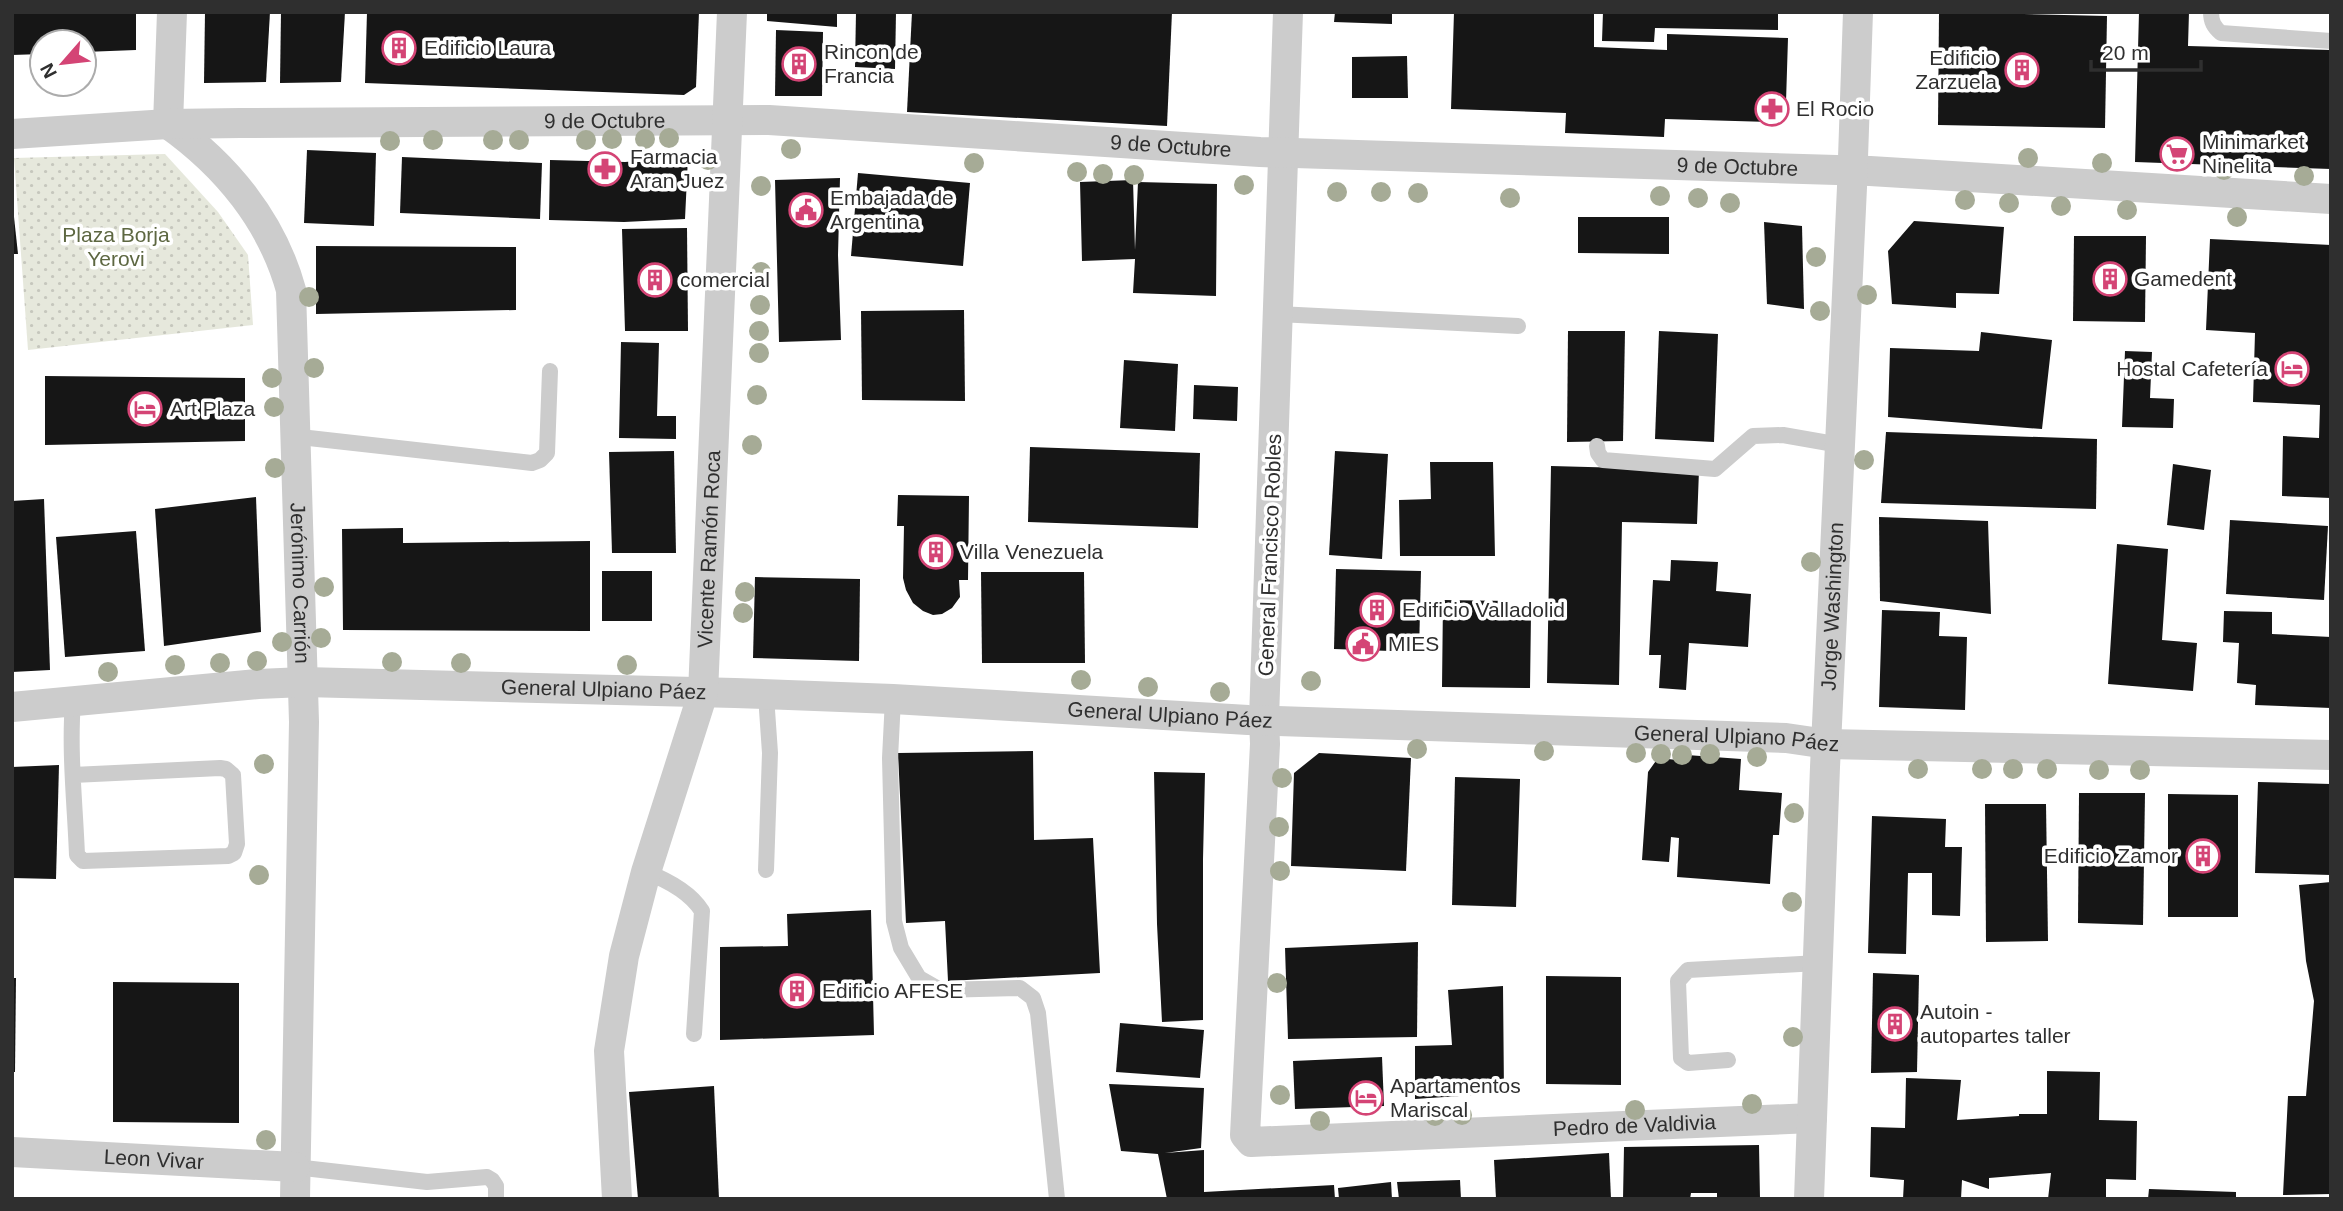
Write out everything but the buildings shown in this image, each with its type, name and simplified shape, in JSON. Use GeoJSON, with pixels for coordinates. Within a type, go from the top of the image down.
{"type":"FeatureCollection","features":[{"type":"Feature","properties":{"kind":"street"},"geometry":{"type":"LineString","coordinates":[[168,124],[172,12]]}},
{"type":"Feature","properties":{"kind":"street","name":"Vicente Ramón Roca"},"geometry":{"type":"LineString","coordinates":[[617,1199],[608,1051],[624,956],[646,872],[703,692],[732,12]]}},
{"type":"Feature","properties":{"kind":"street","name":"General Francisco Robles"},"geometry":{"type":"LineString","coordinates":[[1247,1140],[1245,1135],[1265,744],[1288,12]]}},
{"type":"Feature","properties":{"kind":"street","name":"Jorge Washington"},"geometry":{"type":"LineString","coordinates":[[1809,1199],[1858,12]]}},
{"type":"Feature","properties":{"kind":"street","name":"9 de Octubre"},"geometry":{"type":"LineString","coordinates":[[12,134],[168,124],[727,119],[1284,152],[1853,171],[2331,199]]}},
{"type":"Feature","properties":{"kind":"street","name":"Jerónimo Carrión"},"geometry":{"type":"LineString","coordinates":[[168,124],[192,141],[231,180],[261,220],[284,263],[291,290],[304,682],[295,1199]]}},
{"type":"Feature","properties":{"kind":"street","name":"General Ulpiano Páez"},"geometry":{"type":"LineString","coordinates":[[12,706],[304,682],[893,699],[1264,719],[1786,738],[1827,744],[2331,755]]}},
{"type":"Feature","properties":{"kind":"street","name":"Pedro de Valdivia"},"geometry":{"type":"LineString","coordinates":[[1247,1140],[1251,1142],[1812,1118]]}},
{"type":"Feature","properties":{"kind":"street","name":"Leon Vivar"},"geometry":{"type":"LineString","coordinates":[[12,1152],[295,1167]]}},
{"type":"Feature","properties":{"kind":"lane"},"geometry":{"type":"LineString","coordinates":[[2211,12],[2214,27],[2221,33],[2331,41]]}},
{"type":"Feature","properties":{"kind":"lane"},"geometry":{"type":"LineString","coordinates":[[1278,314],[1518,326]]}},
{"type":"Feature","properties":{"kind":"lane"},"geometry":{"type":"LineString","coordinates":[[296,439],[309,438],[532,463],[547,453],[550,372]]}},
{"type":"Feature","properties":{"kind":"lane"},"geometry":{"type":"LineString","coordinates":[[1597,446],[1603,460],[1715,469],[1753,436],[1783,435],[1840,445]]}},
{"type":"Feature","properties":{"kind":"lane"},"geometry":{"type":"LineString","coordinates":[[766,870],[769,695]]}},
{"type":"Feature","properties":{"kind":"lane"},"geometry":{"type":"LineString","coordinates":[[893,699],[890,758],[894,921],[901,948],[919,978],[940,990],[1020,988],[1033,998],[1038,1013],[1057,1199]]}},
{"type":"Feature","properties":{"kind":"lane"},"geometry":{"type":"LineString","coordinates":[[72,701],[71,724],[73,775],[77,855],[83,862],[228,856],[234,853],[237,844],[233,775],[226,769],[73,775]]}},
{"type":"Feature","properties":{"kind":"lane"},"geometry":{"type":"LineString","coordinates":[[646,872],[695,900],[702,911],[694,1034]]}},
{"type":"Feature","properties":{"kind":"lane"},"geometry":{"type":"LineString","coordinates":[[1728,1060],[1688,1063],[1681,1058],[1678,981],[1688,970],[1818,963]]}},
{"type":"Feature","properties":{"kind":"lane"},"geometry":{"type":"LineString","coordinates":[[295,1167],[427,1190],[487,1177],[496,1186],[496,1199]]}},
{"type":"Feature","properties":{"kind":"green space","name":"Plaza Borja Yerovi"},"geometry":{"type":"Polygon","coordinates":[[[165,154],[218,212],[248,255],[253,325],[28,350],[14,158],[165,154]]]}},
{"type":"Feature","properties":{"kind":"place","name":"Edificio Laura"},"geometry":{"type":"Point","coordinates":[399,48]}},
{"type":"Feature","properties":{"kind":"place","name":"Rincon de Francia"},"geometry":{"type":"Point","coordinates":[799,64]}},
{"type":"Feature","properties":{"kind":"place","name":"Edificio Zarzuela"},"geometry":{"type":"Point","coordinates":[2022,70]}},
{"type":"Feature","properties":{"kind":"place","name":"El Rocio"},"geometry":{"type":"Point","coordinates":[1772,109]}},
{"type":"Feature","properties":{"kind":"place","name":"Minimarket Ninelita"},"geometry":{"type":"Point","coordinates":[2177,154]}},
{"type":"Feature","properties":{"kind":"place","name":"Farmacia Aran Juez"},"geometry":{"type":"Point","coordinates":[605,169]}},
{"type":"Feature","properties":{"kind":"place","name":"Embajada de Argentina"},"geometry":{"type":"Point","coordinates":[806,210]}},
{"type":"Feature","properties":{"kind":"place","name":"Gamedent"},"geometry":{"type":"Point","coordinates":[2110,279]}},
{"type":"Feature","properties":{"kind":"place","name":"comercial"},"geometry":{"type":"Point","coordinates":[655,280]}},
{"type":"Feature","properties":{"kind":"place","name":"Hostal Cafetería"},"geometry":{"type":"Point","coordinates":[2292,369]}},
{"type":"Feature","properties":{"kind":"place","name":"Art Plaza"},"geometry":{"type":"Point","coordinates":[145,409]}},
{"type":"Feature","properties":{"kind":"place","name":"Villa Venezuela"},"geometry":{"type":"Point","coordinates":[936,552]}},
{"type":"Feature","properties":{"kind":"place","name":"Edificio Valladolid"},"geometry":{"type":"Point","coordinates":[1377,610]}},
{"type":"Feature","properties":{"kind":"place","name":"MIES"},"geometry":{"type":"Point","coordinates":[1363,644]}},
{"type":"Feature","properties":{"kind":"place","name":"Edificio Zamor"},"geometry":{"type":"Point","coordinates":[2203,856]}},
{"type":"Feature","properties":{"kind":"place","name":"Edificio AFESE"},"geometry":{"type":"Point","coordinates":[797,991]}},
{"type":"Feature","properties":{"kind":"place","name":"Autoin - autopartes taller"},"geometry":{"type":"Point","coordinates":[1895,1024]}},
{"type":"Feature","properties":{"kind":"place","name":"Apartamentos Mariscal"},"geometry":{"type":"Point","coordinates":[1366,1098]}}]}
